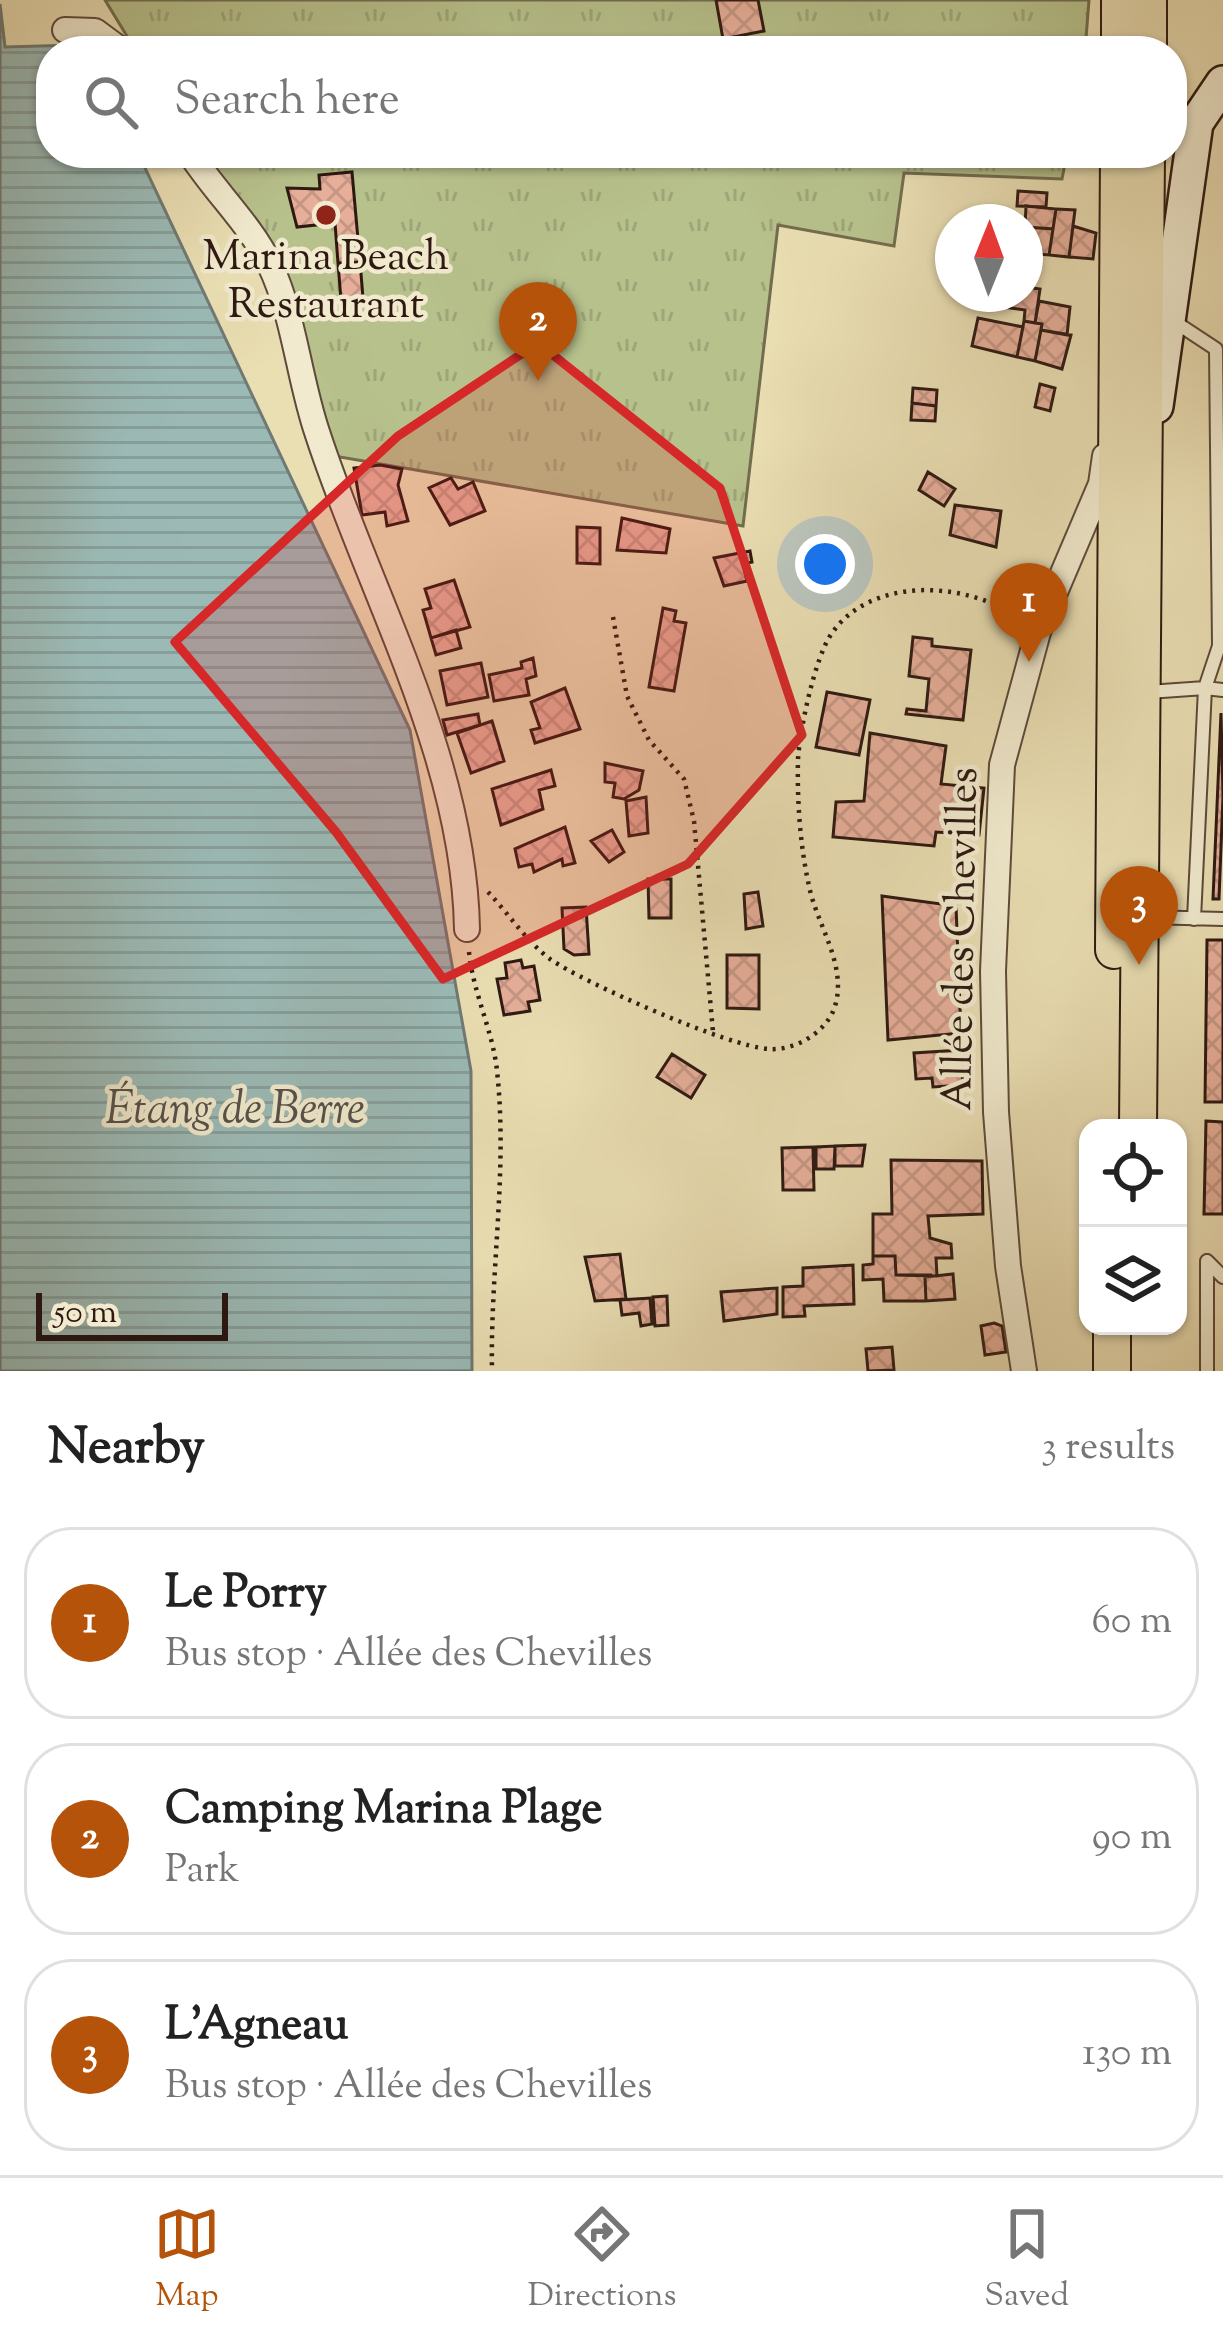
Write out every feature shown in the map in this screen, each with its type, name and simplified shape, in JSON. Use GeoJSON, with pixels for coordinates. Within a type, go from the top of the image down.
{"type":"FeatureCollection","features":[{"type":"Feature","properties":{"kind":"main road"},"geometry":{"type":"LineString","coordinates":[[1120,0],[1120,36]]}},
{"type":"Feature","properties":{"kind":"main road"},"geometry":{"type":"LineString","coordinates":[[1148,0],[1148,36]]}},
{"type":"Feature","properties":{"kind":"main road"},"geometry":{"type":"LineString","coordinates":[[1141,514],[1196,123],[1223,83]]}},
{"type":"Feature","properties":{"kind":"main road"},"geometry":{"type":"LineString","coordinates":[[1113,1119],[1119,168]]}},
{"type":"Feature","properties":{"kind":"main road"},"geometry":{"type":"LineString","coordinates":[[1138,1119],[1146,168]]}},
{"type":"Feature","properties":{"kind":"main road"},"geometry":{"type":"LineString","coordinates":[[1112,1335],[1112,1371]]}},
{"type":"Feature","properties":{"kind":"main road"},"geometry":{"type":"LineString","coordinates":[[1137,1335],[1137,1371]]}},
{"type":"Feature","properties":{"kind":"street"},"geometry":{"type":"LineString","coordinates":[[65,30],[101,36]]}},
{"type":"Feature","properties":{"kind":"street"},"geometry":{"type":"LineString","coordinates":[[201,168],[269,264],[317,433],[426,729],[461,865],[467,929]]}},
{"type":"Feature","properties":{"kind":"street","name":"Allée des Chevilles"},"geometry":{"type":"LineString","coordinates":[[1024,1371],[1006,1244],[992,971],[1002,765],[1038,632],[1101,484],[1116,382]]}},
{"type":"Feature","properties":{"kind":"lane"},"geometry":{"type":"LineString","coordinates":[[1168,318],[1216,349],[1220,646],[1205,688],[1194,919]]}},
{"type":"Feature","properties":{"kind":"lane"},"geometry":{"type":"LineString","coordinates":[[1141,692],[1223,691]]}},
{"type":"Feature","properties":{"kind":"lane"},"geometry":{"type":"LineString","coordinates":[[1139,917],[1223,919]]}},
{"type":"Feature","properties":{"kind":"lane"},"geometry":{"type":"LineString","coordinates":[[1207,1261],[1223,1256]]}},
{"type":"Feature","properties":{"kind":"lane"},"geometry":{"type":"LineString","coordinates":[[1207,1261],[1223,1276]]}},
{"type":"Feature","properties":{"kind":"lane"},"geometry":{"type":"LineString","coordinates":[[1207,1261],[1207,1371]]}},
{"type":"Feature","properties":{"kind":"path"},"geometry":{"type":"LineString","coordinates":[[461,865],[549,958],[712,1032],[770,1050],[810,1040],[834,1010],[838,970],[809,890],[800,833],[798,756],[809,699],[830,636],[868,603],[932,587],[995,602],[1038,632]]}},
{"type":"Feature","properties":{"kind":"path"},"geometry":{"type":"LineString","coordinates":[[613,617],[627,696],[649,740],[684,779],[694,821],[712,1032]]}},
{"type":"Feature","properties":{"kind":"path"},"geometry":{"type":"LineString","coordinates":[[467,929],[470,963],[497,1068],[502,1182],[491,1313],[493,1371]]}},
{"type":"Feature","properties":{"kind":"highlighted area"},"geometry":{"type":"Polygon","coordinates":[[[538,343],[720,488],[802,735],[688,864],[443,979],[336,832],[175,642],[398,436],[538,343]]]}},
{"type":"Feature","properties":{"kind":"green space"},"geometry":{"type":"Polygon","coordinates":[[[105,0],[1089,0],[1086,36],[127,36],[105,0]]]}},
{"type":"Feature","properties":{"kind":"green space"},"geometry":{"type":"Polygon","coordinates":[[[208,168],[1064,168],[1062,179],[904,173],[894,246],[778,225],[743,526],[334,456],[297,306],[208,168]]]}},
{"type":"Feature","properties":{"kind":"water","name":"Étang de Berre"},"geometry":{"type":"Polygon","coordinates":[[[0,4],[5,47],[36,46],[36,168],[145,168],[410,730],[471,1071],[472,1371],[0,1371],[0,4]]]}},
{"type":"Feature","properties":{"kind":"building"},"geometry":{"type":"Polygon","coordinates":[[[716,0],[758,0],[764,31],[722,36],[716,0]]]}},
{"type":"Feature","properties":{"kind":"building","name":"Marina Beach Restaurant"},"geometry":{"type":"Polygon","coordinates":[[[352,172],[360,262],[338,263],[335,223],[297,227],[287,188],[320,189],[319,175],[352,172]]]}},
{"type":"Feature","properties":{"kind":"building"},"geometry":{"type":"Polygon","coordinates":[[[1018,191],[1047,193],[1046,207],[1017,204],[1018,191]]]}},
{"type":"Feature","properties":{"kind":"building"},"geometry":{"type":"Polygon","coordinates":[[[1043,208],[1056,209],[1053,229],[1043,228],[1043,208]]]}},
{"type":"Feature","properties":{"kind":"building"},"geometry":{"type":"Polygon","coordinates":[[[1056,209],[1075,210],[1069,257],[1049,255],[1056,209]]]}},
{"type":"Feature","properties":{"kind":"building"},"geometry":{"type":"Polygon","coordinates":[[[1073,226],[1096,233],[1093,259],[1069,257],[1073,226]]]}},
{"type":"Feature","properties":{"kind":"building"},"geometry":{"type":"Polygon","coordinates":[[[1043,228],[1053,229],[1049,255],[1043,254],[1043,228]]]}},
{"type":"Feature","properties":{"kind":"building"},"geometry":{"type":"Polygon","coordinates":[[[360,262],[363,298],[341,300],[338,263],[360,262]]]}},
{"type":"Feature","properties":{"kind":"building"},"geometry":{"type":"Polygon","coordinates":[[[1043,302],[1070,307],[1067,335],[1041,330],[1042,324],[1035,323],[1037,312],[1043,312],[1043,302]]]}},
{"type":"Feature","properties":{"kind":"building"},"geometry":{"type":"Polygon","coordinates":[[[1025,312],[1037,312],[1035,323],[1024,321],[1025,312]]]}},
{"type":"Feature","properties":{"kind":"building"},"geometry":{"type":"Polygon","coordinates":[[[978,318],[1023,327],[1017,357],[972,346],[978,318]]]}},
{"type":"Feature","properties":{"kind":"building"},"geometry":{"type":"Polygon","coordinates":[[[1024,321],[1042,324],[1035,361],[1017,357],[1024,321]]]}},
{"type":"Feature","properties":{"kind":"building"},"geometry":{"type":"Polygon","coordinates":[[[1041,330],[1071,335],[1062,369],[1035,361],[1041,330]]]}},
{"type":"Feature","properties":{"kind":"building"},"geometry":{"type":"Polygon","coordinates":[[[1040,384],[1055,388],[1050,411],[1035,407],[1040,384]]]}},
{"type":"Feature","properties":{"kind":"building"},"geometry":{"type":"Polygon","coordinates":[[[913,388],[937,390],[936,406],[912,403],[913,388]]]}},
{"type":"Feature","properties":{"kind":"building"},"geometry":{"type":"Polygon","coordinates":[[[912,403],[936,406],[935,421],[911,420],[912,403]]]}},
{"type":"Feature","properties":{"kind":"building"},"geometry":{"type":"Polygon","coordinates":[[[354,468],[402,469],[398,485],[408,521],[387,526],[385,512],[362,515],[354,468]]]}},
{"type":"Feature","properties":{"kind":"building"},"geometry":{"type":"Polygon","coordinates":[[[928,472],[955,489],[944,506],[919,490],[928,472]]]}},
{"type":"Feature","properties":{"kind":"building"},"geometry":{"type":"Polygon","coordinates":[[[451,478],[458,489],[473,482],[485,511],[450,525],[429,488],[451,478]]]}},
{"type":"Feature","properties":{"kind":"building"},"geometry":{"type":"Polygon","coordinates":[[[955,505],[1001,511],[996,547],[950,535],[955,505]]]}},
{"type":"Feature","properties":{"kind":"building"},"geometry":{"type":"Polygon","coordinates":[[[622,518],[670,529],[666,553],[617,550],[622,518]]]}},
{"type":"Feature","properties":{"kind":"building"},"geometry":{"type":"Polygon","coordinates":[[[577,527],[600,528],[600,564],[577,563],[577,527]]]}},
{"type":"Feature","properties":{"kind":"building"},"geometry":{"type":"Polygon","coordinates":[[[750,551],[752,562],[743,564],[747,581],[724,586],[714,558],[750,551]]]}},
{"type":"Feature","properties":{"kind":"building"},"geometry":{"type":"Polygon","coordinates":[[[454,580],[470,627],[431,638],[423,610],[431,608],[425,589],[454,580]]]}},
{"type":"Feature","properties":{"kind":"building"},"geometry":{"type":"Polygon","coordinates":[[[663,608],[676,611],[674,621],[686,623],[674,691],[649,687],[663,608]]]}},
{"type":"Feature","properties":{"kind":"building"},"geometry":{"type":"Polygon","coordinates":[[[456,630],[461,648],[436,655],[431,638],[456,630]]]}},
{"type":"Feature","properties":{"kind":"building"},"geometry":{"type":"Polygon","coordinates":[[[913,637],[932,639],[932,646],[971,650],[963,720],[906,714],[907,709],[926,711],[929,679],[909,676],[913,637]]]}},
{"type":"Feature","properties":{"kind":"building"},"geometry":{"type":"Polygon","coordinates":[[[533,658],[536,676],[526,679],[529,695],[494,701],[489,675],[522,668],[521,662],[533,658]]]}},
{"type":"Feature","properties":{"kind":"building"},"geometry":{"type":"Polygon","coordinates":[[[481,663],[488,697],[447,705],[440,671],[481,663]]]}},
{"type":"Feature","properties":{"kind":"building"},"geometry":{"type":"Polygon","coordinates":[[[565,688],[580,729],[535,743],[531,730],[540,728],[531,702],[565,688]]]}},
{"type":"Feature","properties":{"kind":"building"},"geometry":{"type":"Polygon","coordinates":[[[827,692],[870,700],[859,755],[816,747],[827,692]]]}},
{"type":"Feature","properties":{"kind":"building"},"geometry":{"type":"Polygon","coordinates":[[[1221,713],[1219,899],[1213,899],[1221,713]]]}},
{"type":"Feature","properties":{"kind":"building"},"geometry":{"type":"Polygon","coordinates":[[[478,714],[480,725],[447,735],[443,720],[478,714]]]}},
{"type":"Feature","properties":{"kind":"building"},"geometry":{"type":"Polygon","coordinates":[[[492,721],[504,761],[471,773],[457,733],[492,721]]]}},
{"type":"Feature","properties":{"kind":"building"},"geometry":{"type":"Polygon","coordinates":[[[870,733],[946,746],[941,784],[984,788],[979,835],[936,832],[934,846],[833,837],[836,802],[864,801],[870,733]]]}},
{"type":"Feature","properties":{"kind":"building"},"geometry":{"type":"Polygon","coordinates":[[[605,763],[643,771],[639,790],[624,799],[613,797],[615,783],[605,782],[605,763]]]}},
{"type":"Feature","properties":{"kind":"building"},"geometry":{"type":"Polygon","coordinates":[[[551,770],[555,786],[539,790],[543,809],[501,825],[492,789],[551,770]]]}},
{"type":"Feature","properties":{"kind":"building"},"geometry":{"type":"Polygon","coordinates":[[[646,797],[648,833],[629,836],[626,801],[646,797]]]}},
{"type":"Feature","properties":{"kind":"building"},"geometry":{"type":"Polygon","coordinates":[[[565,827],[575,863],[563,866],[562,859],[534,872],[532,864],[519,867],[515,849],[565,827]]]}},
{"type":"Feature","properties":{"kind":"building"},"geometry":{"type":"Polygon","coordinates":[[[612,830],[624,852],[609,862],[591,841],[612,830]]]}},
{"type":"Feature","properties":{"kind":"building"},"geometry":{"type":"Polygon","coordinates":[[[648,879],[671,879],[671,918],[649,918],[648,879]]]}},
{"type":"Feature","properties":{"kind":"building"},"geometry":{"type":"Polygon","coordinates":[[[758,892],[763,926],[746,929],[744,894],[758,892]]]}},
{"type":"Feature","properties":{"kind":"building"},"geometry":{"type":"Polygon","coordinates":[[[882,896],[956,906],[961,1033],[888,1040],[882,896]]]}},
{"type":"Feature","properties":{"kind":"building"},"geometry":{"type":"Polygon","coordinates":[[[586,907],[589,954],[574,955],[564,949],[562,908],[586,907]]]}},
{"type":"Feature","properties":{"kind":"building"},"geometry":{"type":"Polygon","coordinates":[[[1207,940],[1223,940],[1223,1102],[1205,1102],[1207,940]]]}},
{"type":"Feature","properties":{"kind":"building"},"geometry":{"type":"Polygon","coordinates":[[[727,955],[759,955],[759,1009],[727,1008],[727,955]]]}},
{"type":"Feature","properties":{"kind":"building"},"geometry":{"type":"Polygon","coordinates":[[[521,960],[523,968],[534,966],[540,1000],[528,1002],[530,1011],[504,1015],[497,979],[507,978],[505,963],[521,960]]]}},
{"type":"Feature","properties":{"kind":"building"},"geometry":{"type":"Polygon","coordinates":[[[960,1050],[963,1085],[933,1087],[932,1078],[916,1079],[914,1053],[960,1050]]]}},
{"type":"Feature","properties":{"kind":"building"},"geometry":{"type":"Polygon","coordinates":[[[672,1054],[705,1075],[691,1098],[657,1077],[672,1054]]]}},
{"type":"Feature","properties":{"kind":"building"},"geometry":{"type":"Polygon","coordinates":[[[1206,1121],[1223,1122],[1223,1214],[1204,1214],[1206,1121]]]}},
{"type":"Feature","properties":{"kind":"building"},"geometry":{"type":"Polygon","coordinates":[[[865,1145],[862,1166],[835,1166],[835,1146],[865,1145]]]}},
{"type":"Feature","properties":{"kind":"building"},"geometry":{"type":"Polygon","coordinates":[[[835,1146],[834,1169],[816,1169],[816,1147],[835,1146]]]}},
{"type":"Feature","properties":{"kind":"building"},"geometry":{"type":"Polygon","coordinates":[[[813,1147],[814,1190],[783,1190],[782,1148],[813,1147]]]}},
{"type":"Feature","properties":{"kind":"building"},"geometry":{"type":"Polygon","coordinates":[[[891,1160],[982,1161],[983,1214],[928,1216],[930,1238],[951,1244],[952,1258],[936,1258],[937,1276],[896,1275],[895,1256],[873,1256],[873,1214],[892,1214],[891,1160]]]}},
{"type":"Feature","properties":{"kind":"building"},"geometry":{"type":"Polygon","coordinates":[[[620,1254],[626,1299],[595,1301],[585,1257],[620,1254]]]}},
{"type":"Feature","properties":{"kind":"building"},"geometry":{"type":"Polygon","coordinates":[[[873,1256],[895,1256],[896,1275],[932,1275],[925,1277],[926,1301],[884,1301],[883,1279],[863,1280],[863,1265],[873,1264],[873,1256]]]}},
{"type":"Feature","properties":{"kind":"building"},"geometry":{"type":"Polygon","coordinates":[[[853,1265],[854,1304],[804,1306],[805,1316],[783,1317],[783,1287],[803,1286],[803,1268],[853,1265]]]}},
{"type":"Feature","properties":{"kind":"building"},"geometry":{"type":"Polygon","coordinates":[[[953,1274],[955,1299],[926,1301],[925,1277],[953,1274]]]}},
{"type":"Feature","properties":{"kind":"building"},"geometry":{"type":"Polygon","coordinates":[[[777,1288],[777,1314],[724,1321],[721,1292],[777,1288]]]}},
{"type":"Feature","properties":{"kind":"building"},"geometry":{"type":"Polygon","coordinates":[[[667,1296],[668,1325],[655,1326],[653,1297],[667,1296]]]}},
{"type":"Feature","properties":{"kind":"building"},"geometry":{"type":"Polygon","coordinates":[[[650,1298],[652,1324],[641,1326],[639,1313],[622,1315],[620,1300],[650,1298]]]}},
{"type":"Feature","properties":{"kind":"building"},"geometry":{"type":"Polygon","coordinates":[[[981,1326],[1002,1326],[1006,1352],[985,1355],[981,1326]]]}},
{"type":"Feature","properties":{"kind":"building"},"geometry":{"type":"Polygon","coordinates":[[[892,1347],[894,1370],[868,1371],[866,1349],[892,1347]]]}},
{"type":"Feature","properties":{"kind":"place","name":"Marina Beach Restaurant"},"geometry":{"type":"Point","coordinates":[326,215]}},
{"type":"Feature","properties":{"kind":"place","name":"Camping Marina Plage"},"geometry":{"type":"Point","coordinates":[538,381]}},
{"type":"Feature","properties":{"kind":"place","name":"Le Porry"},"geometry":{"type":"Point","coordinates":[1029,662]}},
{"type":"Feature","properties":{"kind":"place","name":"L'Agneau"},"geometry":{"type":"Point","coordinates":[1139,965]}}]}
